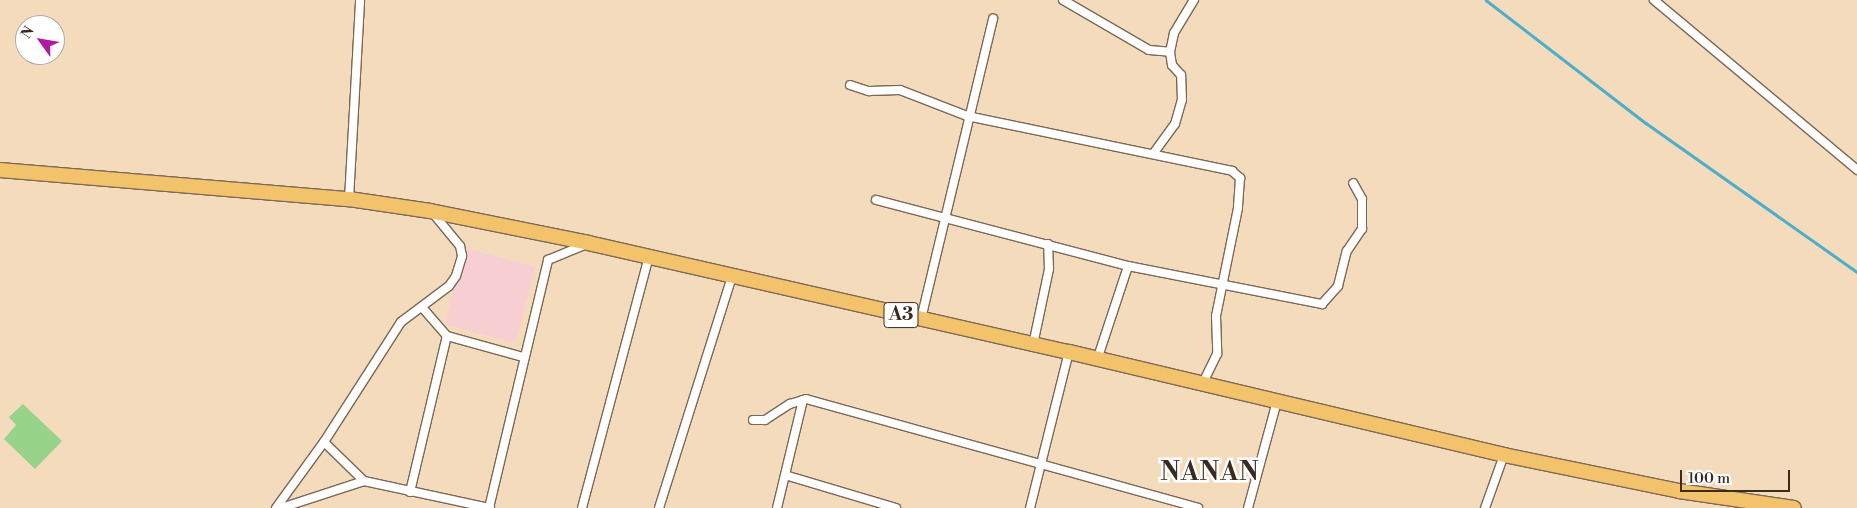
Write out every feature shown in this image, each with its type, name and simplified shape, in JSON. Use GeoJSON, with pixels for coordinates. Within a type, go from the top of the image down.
{"type":"FeatureCollection","features":[{"type":"Feature","properties":{"kind":"highway","name":"A3"},"geometry":{"type":"LineString","coordinates":[[0,170],[349,200],[430,211],[588,243],[1069,352],[1504,455],[1680,491],[1794,508]]}},
{"type":"Feature","properties":{"kind":"street"},"geometry":{"type":"LineString","coordinates":[[349,200],[360,0]]}},
{"type":"Feature","properties":{"kind":"street"},"geometry":{"type":"LineString","coordinates":[[1064,0],[1149,50],[1170,52]]}},
{"type":"Feature","properties":{"kind":"street"},"geometry":{"type":"LineString","coordinates":[[1153,154],[1175,124],[1182,100],[1181,75],[1172,65],[1170,52],[1174,34],[1194,0]]}},
{"type":"Feature","properties":{"kind":"street"},"geometry":{"type":"LineString","coordinates":[[1654,0],[1857,170]]}},
{"type":"Feature","properties":{"kind":"street"},"geometry":{"type":"LineString","coordinates":[[921,319],[967,116],[993,18]]}},
{"type":"Feature","properties":{"kind":"street"},"geometry":{"type":"LineString","coordinates":[[850,85],[869,91],[900,90],[967,116],[1232,171],[1240,178],[1242,188],[1216,316],[1217,354],[1203,384]]}},
{"type":"Feature","properties":{"kind":"street"},"geometry":{"type":"LineString","coordinates":[[876,200],[1128,266],[1322,304],[1338,286],[1347,251],[1362,229],[1362,199],[1353,183]]}},
{"type":"Feature","properties":{"kind":"street"},"geometry":{"type":"LineString","coordinates":[[276,508],[324,442],[401,322],[449,286],[461,266],[460,246],[430,211]]}},
{"type":"Feature","properties":{"kind":"street"},"geometry":{"type":"LineString","coordinates":[[324,442],[364,481],[489,508],[523,357],[548,260],[588,243]]}},
{"type":"Feature","properties":{"kind":"street"},"geometry":{"type":"LineString","coordinates":[[1033,345],[1049,269],[1048,244]]}},
{"type":"Feature","properties":{"kind":"street"},"geometry":{"type":"LineString","coordinates":[[582,508],[649,257]]}},
{"type":"Feature","properties":{"kind":"street"},"geometry":{"type":"LineString","coordinates":[[1098,360],[1128,266]]}},
{"type":"Feature","properties":{"kind":"street"},"geometry":{"type":"LineString","coordinates":[[659,508],[732,276]]}},
{"type":"Feature","properties":{"kind":"street"},"geometry":{"type":"LineString","coordinates":[[422,307],[447,336],[523,357]]}},
{"type":"Feature","properties":{"kind":"street"},"geometry":{"type":"LineString","coordinates":[[410,492],[447,336]]}},
{"type":"Feature","properties":{"kind":"street"},"geometry":{"type":"LineString","coordinates":[[1030,508],[1069,352]]}},
{"type":"Feature","properties":{"kind":"street"},"geometry":{"type":"LineString","coordinates":[[777,508],[803,400]]}},
{"type":"Feature","properties":{"kind":"street"},"geometry":{"type":"LineString","coordinates":[[753,420],[765,420],[803,400],[1042,463],[1198,508]]}},
{"type":"Feature","properties":{"kind":"street"},"geometry":{"type":"LineString","coordinates":[[1248,508],[1277,401]]}},
{"type":"Feature","properties":{"kind":"street"},"geometry":{"type":"LineString","coordinates":[[1485,508],[1504,455]]}},
{"type":"Feature","properties":{"kind":"street"},"geometry":{"type":"LineString","coordinates":[[785,475],[896,508]]}},
{"type":"Feature","properties":{"kind":"street"},"geometry":{"type":"LineString","coordinates":[[281,508],[364,481]]}},
{"type":"Feature","properties":{"kind":"shaded area"},"geometry":{"type":"Polygon","coordinates":[[[465,248],[536,267],[515,343],[445,324],[465,248]]]}},
{"type":"Feature","properties":{"kind":"green space"},"geometry":{"type":"Polygon","coordinates":[[[23,404],[62,441],[35,469],[4,439],[16,425],[9,417],[23,404]]]}},
{"type":"Feature","properties":{"kind":"waterway"},"geometry":{"type":"LineString","coordinates":[[1486,0],[1646,123],[1857,272]]}},
{"type":"Feature","properties":{"kind":"district","name":"NANAN"},"geometry":{"type":"Point","coordinates":[1210,473]}}]}
